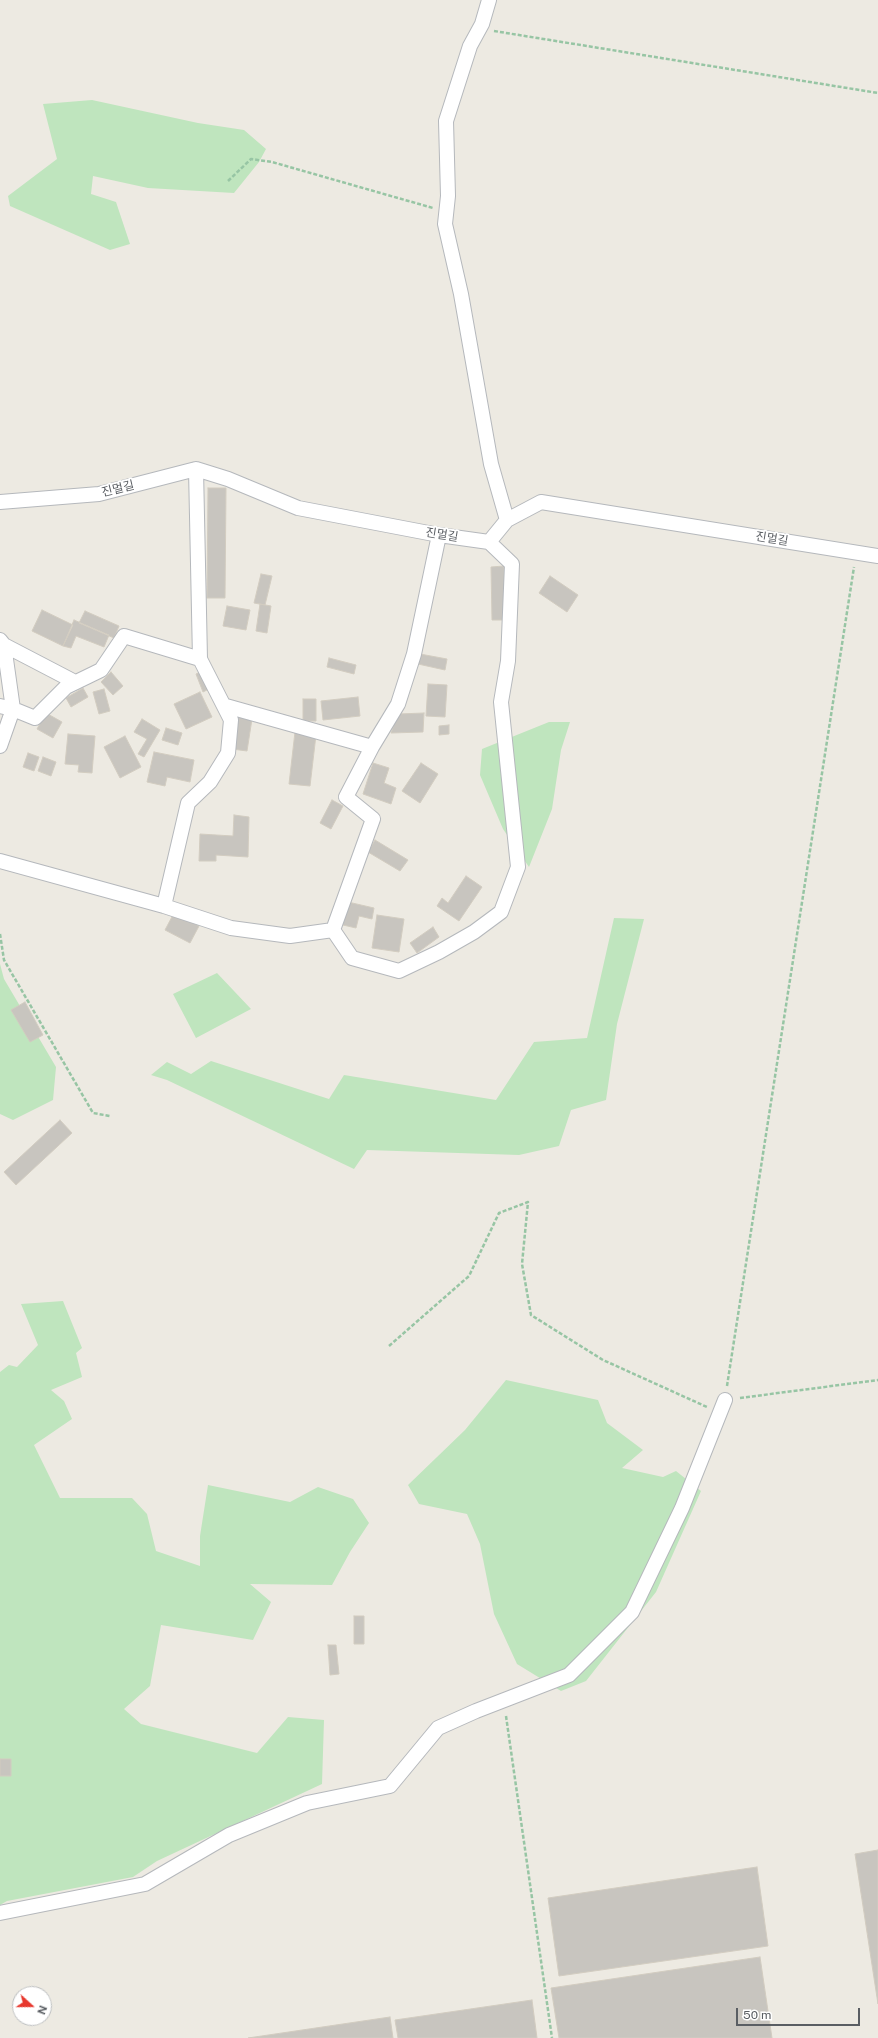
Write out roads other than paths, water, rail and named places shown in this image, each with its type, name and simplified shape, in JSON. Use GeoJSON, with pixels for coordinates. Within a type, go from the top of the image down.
{"type":"FeatureCollection","features":[{"type":"Feature","properties":{"kind":"street"},"geometry":{"type":"LineString","coordinates":[[489,0],[482,24],[470,46],[446,121],[448,196],[445,224],[461,294],[491,464],[507,520]]}},
{"type":"Feature","properties":{"kind":"street"},"geometry":{"type":"LineString","coordinates":[[164,906],[188,803],[210,782],[228,753],[231,720],[226,706],[200,659],[196,469]]}},
{"type":"Feature","properties":{"kind":"street","name":"진멀길"},"geometry":{"type":"LineString","coordinates":[[0,502],[99,494],[196,469],[228,479],[298,508],[439,535],[489,542],[507,520],[541,502],[878,556]]}},
{"type":"Feature","properties":{"kind":"street"},"geometry":{"type":"LineString","coordinates":[[333,930],[373,819],[346,797],[372,747],[398,704],[414,654],[439,535]]}},
{"type":"Feature","properties":{"kind":"street"},"geometry":{"type":"LineString","coordinates":[[333,930],[352,958],[399,971],[439,952],[474,932],[502,912],[518,867],[501,702],[508,661],[512,564],[489,542]]}},
{"type":"Feature","properties":{"kind":"street"},"geometry":{"type":"LineString","coordinates":[[7,707],[35,718],[66,687],[101,670],[124,636],[200,659]]}},
{"type":"Feature","properties":{"kind":"street"},"geometry":{"type":"LineString","coordinates":[[2,642],[75,682]]}},
{"type":"Feature","properties":{"kind":"street"},"geometry":{"type":"LineString","coordinates":[[0,746],[7,707],[2,642]]}},
{"type":"Feature","properties":{"kind":"street"},"geometry":{"type":"LineString","coordinates":[[226,706],[372,747]]}},
{"type":"Feature","properties":{"kind":"street"},"geometry":{"type":"LineString","coordinates":[[0,861],[164,906],[238,929],[290,936],[333,930]]}},
{"type":"Feature","properties":{"kind":"street"},"geometry":{"type":"LineString","coordinates":[[0,1913],[145,1884],[229,1835],[307,1803],[390,1786],[438,1728],[504,1700],[569,1675],[632,1612],[682,1508],[722,1406]]}}]}
